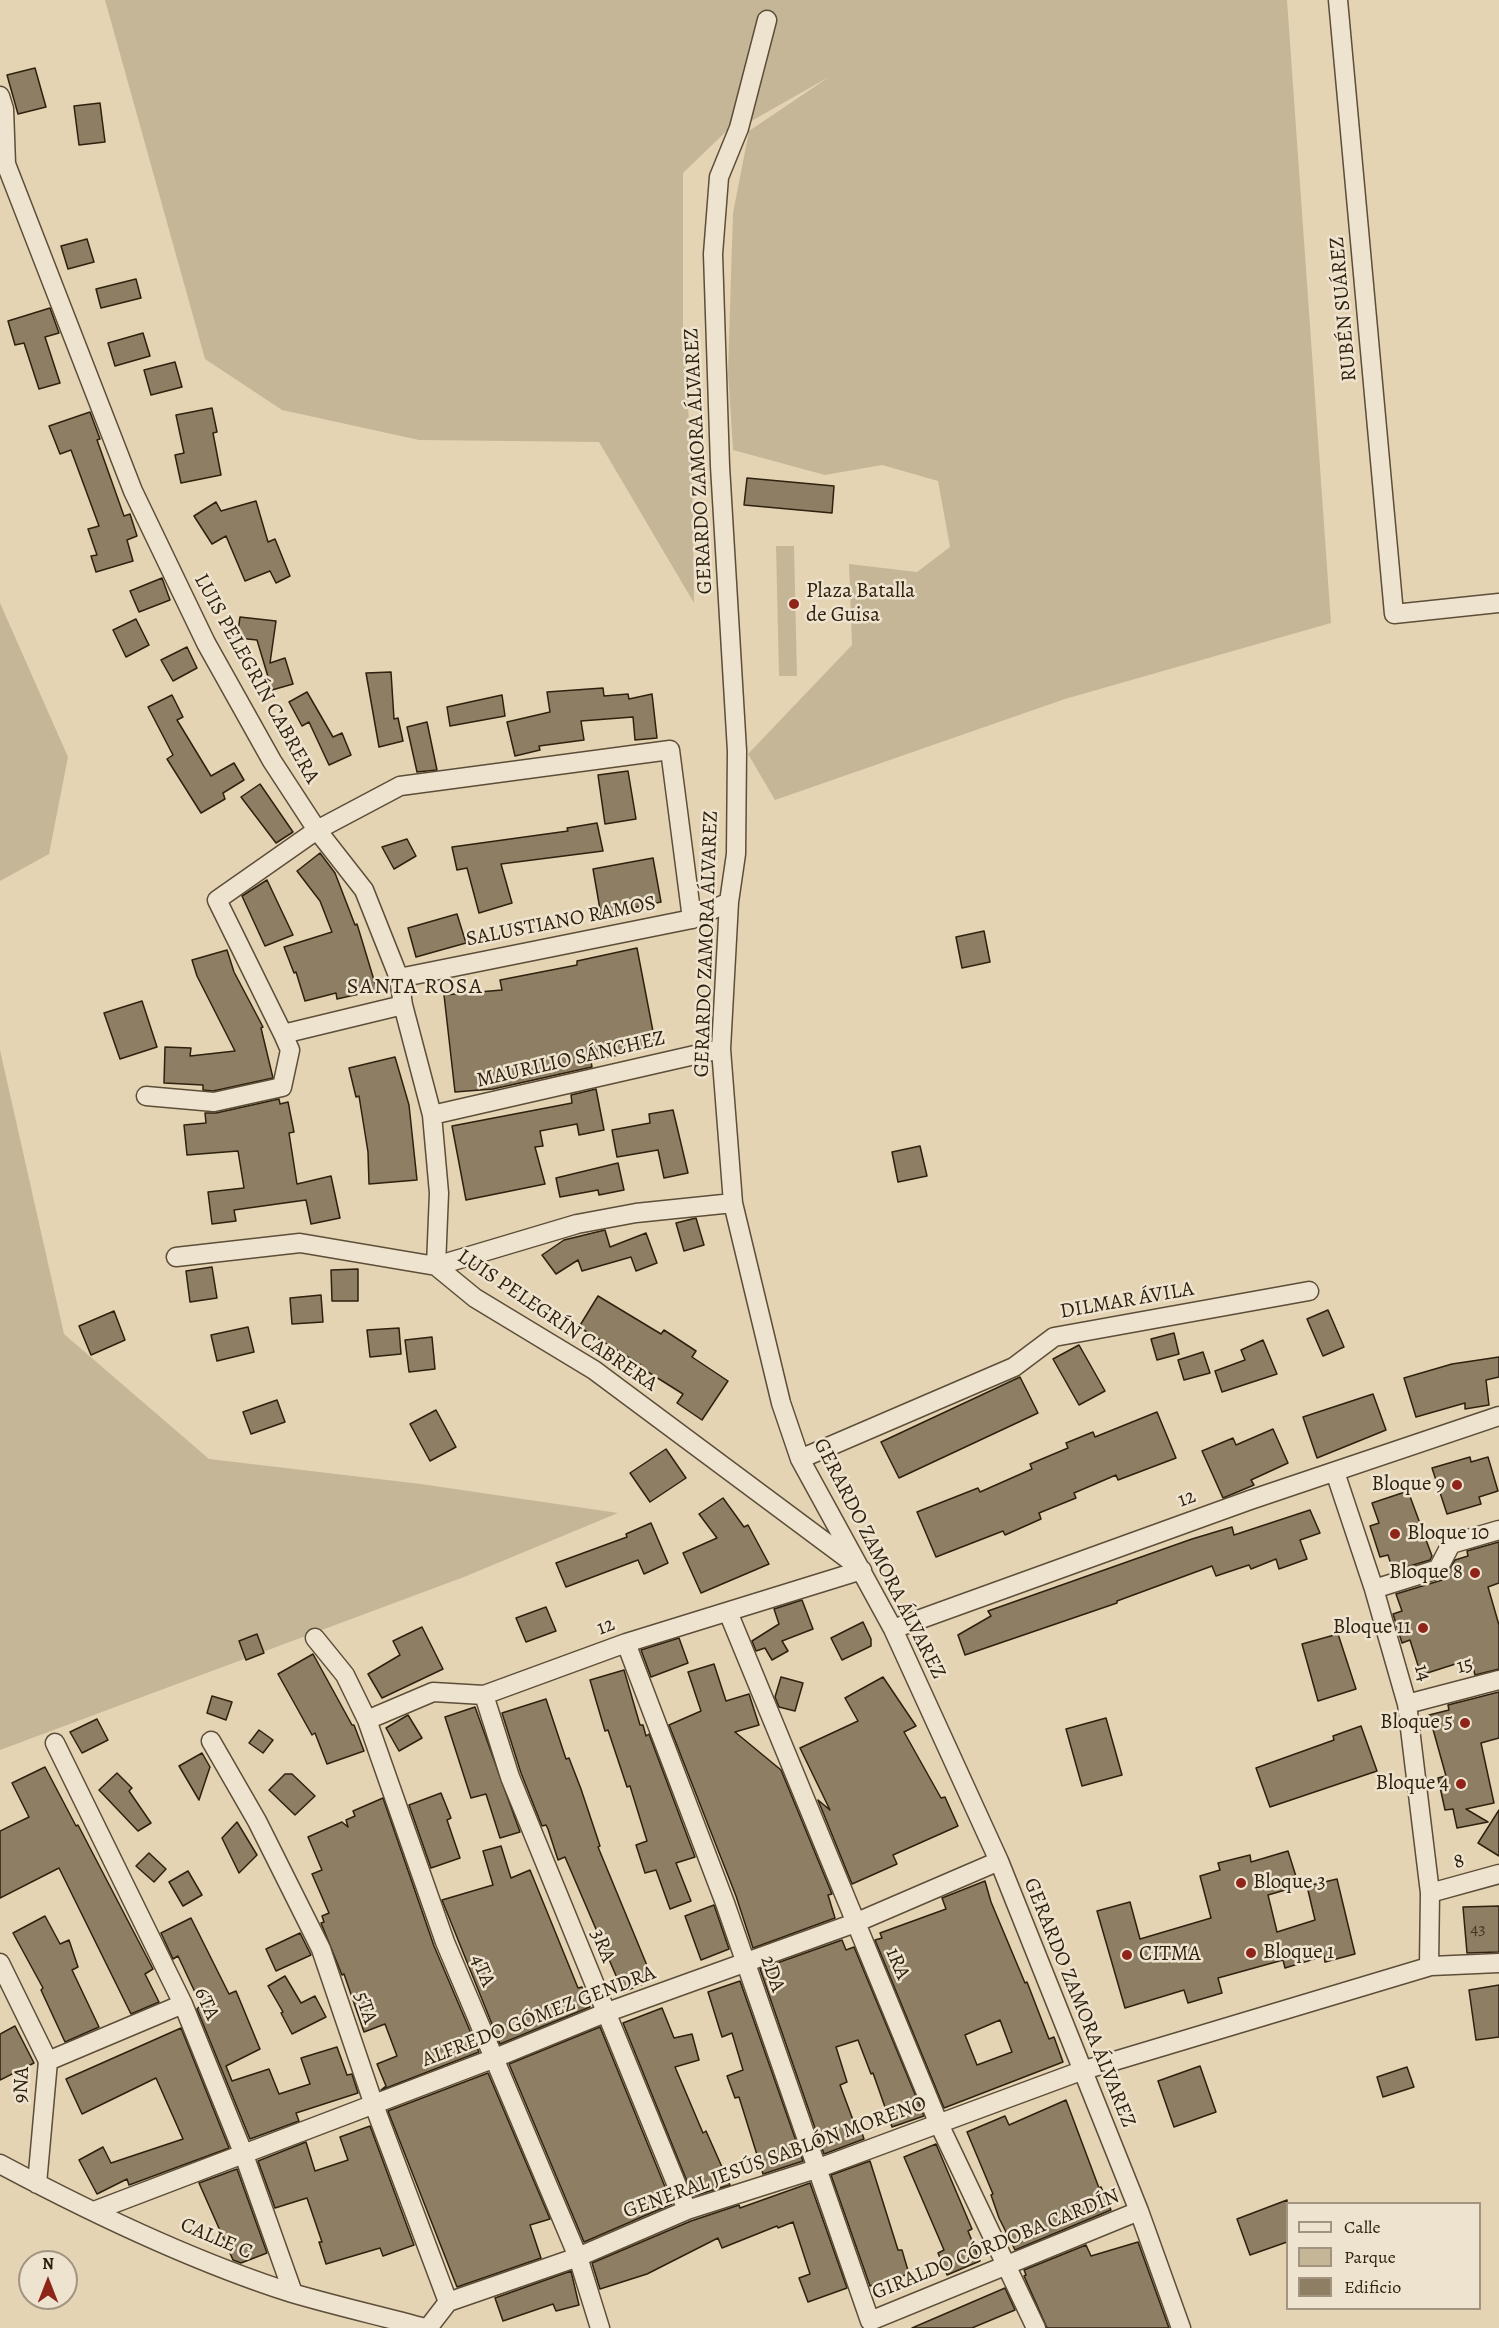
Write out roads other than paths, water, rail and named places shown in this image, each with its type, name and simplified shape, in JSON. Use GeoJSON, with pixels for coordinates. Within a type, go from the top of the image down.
{"type":"FeatureCollection","features":[{"type":"Feature","properties":{"kind":"street","name":"RUBÉN SUÁREZ"},"geometry":{"type":"LineString","coordinates":[[1338,0],[1394,614],[1499,603]]}},
{"type":"Feature","properties":{"kind":"street","name":"GERARDO ZAMORA ÁLVAREZ"},"geometry":{"type":"LineString","coordinates":[[767,20],[739,128],[719,177],[712,254],[720,466],[737,751],[736,854],[729,902],[721,1049],[733,1203],[781,1403],[801,1459],[893,1629],[999,1861],[1182,2328]]}},
{"type":"Feature","properties":{"kind":"street","name":"LUIS PELEGRÍN CABRERA"},"geometry":{"type":"LineString","coordinates":[[0,96],[4,109],[6,164],[133,491],[206,643],[272,761],[317,830],[364,890],[399,978],[403,1005],[432,1115],[439,1193],[436,1266],[475,1298],[594,1370],[862,1570]]}},
{"type":"Feature","properties":{"kind":"street"},"geometry":{"type":"LineString","coordinates":[[146,1096],[214,1102],[282,1088],[290,1050],[217,900],[317,830],[400,786],[670,750],[692,919]]}},
{"type":"Feature","properties":{"kind":"street","name":"SALUSTIANO RAMOS"},"geometry":{"type":"LineString","coordinates":[[399,978],[692,919],[729,902]]}},
{"type":"Feature","properties":{"kind":"street"},"geometry":{"type":"LineString","coordinates":[[283,1034],[403,1005]]}},
{"type":"Feature","properties":{"kind":"street","name":"MAURILIO SÁNCHEZ"},"geometry":{"type":"LineString","coordinates":[[432,1115],[721,1049]]}},
{"type":"Feature","properties":{"kind":"street"},"geometry":{"type":"LineString","coordinates":[[176,1257],[300,1243],[436,1266],[577,1224],[636,1213],[733,1203]]}},
{"type":"Feature","properties":{"kind":"street","name":"DILMAR ÁVILA"},"geometry":{"type":"LineString","coordinates":[[801,1459],[1014,1367],[1054,1337],[1309,1291]]}},
{"type":"Feature","properties":{"kind":"street","name":"12"},"geometry":{"type":"LineString","coordinates":[[893,1629],[1250,1500],[1499,1416]]}},
{"type":"Feature","properties":{"kind":"street","name":"14"},"geometry":{"type":"LineString","coordinates":[[1335,1472],[1374,1589],[1407,1704],[1430,1893],[1429,1966]]}},
{"type":"Feature","properties":{"kind":"street"},"geometry":{"type":"LineString","coordinates":[[1374,1589],[1437,1569],[1451,1544],[1499,1530]]}},
{"type":"Feature","properties":{"kind":"street","name":"12"},"geometry":{"type":"LineString","coordinates":[[367,1720],[433,1692],[484,1695],[626,1643],[862,1570]]}},
{"type":"Feature","properties":{"kind":"street","name":"1RA"},"geometry":{"type":"LineString","coordinates":[[728,1612],[938,2122],[1036,2328]]}},
{"type":"Feature","properties":{"kind":"street","name":"4TA"},"geometry":{"type":"LineString","coordinates":[[315,1638],[345,1675],[367,1720],[446,1942],[578,2258],[600,2328]]}},
{"type":"Feature","properties":{"kind":"street","name":"2DA"},"geometry":{"type":"LineString","coordinates":[[626,1643],[725,1903],[744,1964],[870,2321]]}},
{"type":"Feature","properties":{"kind":"street","name":"15"},"geometry":{"type":"LineString","coordinates":[[1407,1704],[1499,1680]]}},
{"type":"Feature","properties":{"kind":"street","name":"3RA"},"geometry":{"type":"LineString","coordinates":[[484,1695],[510,1777],[687,2210]]}},
{"type":"Feature","properties":{"kind":"street","name":"5TA"},"geometry":{"type":"LineString","coordinates":[[211,1741],[257,1821],[321,1949],[374,2105],[447,2302]]}},
{"type":"Feature","properties":{"kind":"street","name":"6TA"},"geometry":{"type":"LineString","coordinates":[[55,1743],[183,2004],[244,2155],[293,2293]]}},
{"type":"Feature","properties":{"kind":"street","name":"ALFREDO GÓMEZ GENDRA"},"geometry":{"type":"LineString","coordinates":[[93,2211],[374,2105],[605,2013],[855,1923],[999,1861]]}},
{"type":"Feature","properties":{"kind":"street","name":"8"},"geometry":{"type":"LineString","coordinates":[[1430,1893],[1498,1874]]}},
{"type":"Feature","properties":{"kind":"street","name":"GENERAL JESÚS SABLÓN MORENO"},"geometry":{"type":"LineString","coordinates":[[447,2302],[578,2258],[687,2210],[816,2169],[938,2122],[1082,2071],[1429,1966],[1499,1963]]}},
{"type":"Feature","properties":{"kind":"street","name":"9NA"},"geometry":{"type":"LineString","coordinates":[[0,1964],[48,2061],[37,2184]]}},
{"type":"Feature","properties":{"kind":"street"},"geometry":{"type":"LineString","coordinates":[[48,2061],[183,2004]]}},
{"type":"Feature","properties":{"kind":"street","name":"CALLE C"},"geometry":{"type":"LineString","coordinates":[[0,2164],[93,2211],[228,2270],[293,2293],[427,2328]]}},
{"type":"Feature","properties":{"kind":"street","name":"GIRALDO CÓRDOBA CARDÍN"},"geometry":{"type":"LineString","coordinates":[[870,2321],[1138,2211]]}},
{"type":"Feature","properties":{"kind":"street"},"geometry":{"type":"LineString","coordinates":[[427,2328],[447,2302]]}},
{"type":"Feature","properties":{"kind":"place","name":"Plaza Batalla de Guisa"},"geometry":{"type":"Point","coordinates":[794,604]}},
{"type":"Feature","properties":{"kind":"place","name":"Bloque 9"},"geometry":{"type":"Point","coordinates":[1457,1485]}},
{"type":"Feature","properties":{"kind":"place","name":"Bloque 10"},"geometry":{"type":"Point","coordinates":[1395,1534]}},
{"type":"Feature","properties":{"kind":"place","name":"Bloque 8"},"geometry":{"type":"Point","coordinates":[1475,1573]}},
{"type":"Feature","properties":{"kind":"place","name":"Bloque 11"},"geometry":{"type":"Point","coordinates":[1423,1628]}},
{"type":"Feature","properties":{"kind":"place","name":"Bloque 5"},"geometry":{"type":"Point","coordinates":[1465,1723]}},
{"type":"Feature","properties":{"kind":"place","name":"Bloque 4"},"geometry":{"type":"Point","coordinates":[1461,1784]}},
{"type":"Feature","properties":{"kind":"place","name":"Bloque 3"},"geometry":{"type":"Point","coordinates":[1241,1883]}},
{"type":"Feature","properties":{"kind":"place","name":"Bloque 1"},"geometry":{"type":"Point","coordinates":[1251,1953]}},
{"type":"Feature","properties":{"kind":"place","name":"CITMA"},"geometry":{"type":"Point","coordinates":[1127,1955]}},
{"type":"Feature","properties":{"kind":"district","name":"SANTA ROSA"},"geometry":{"type":"Point","coordinates":[415,988]}}]}
